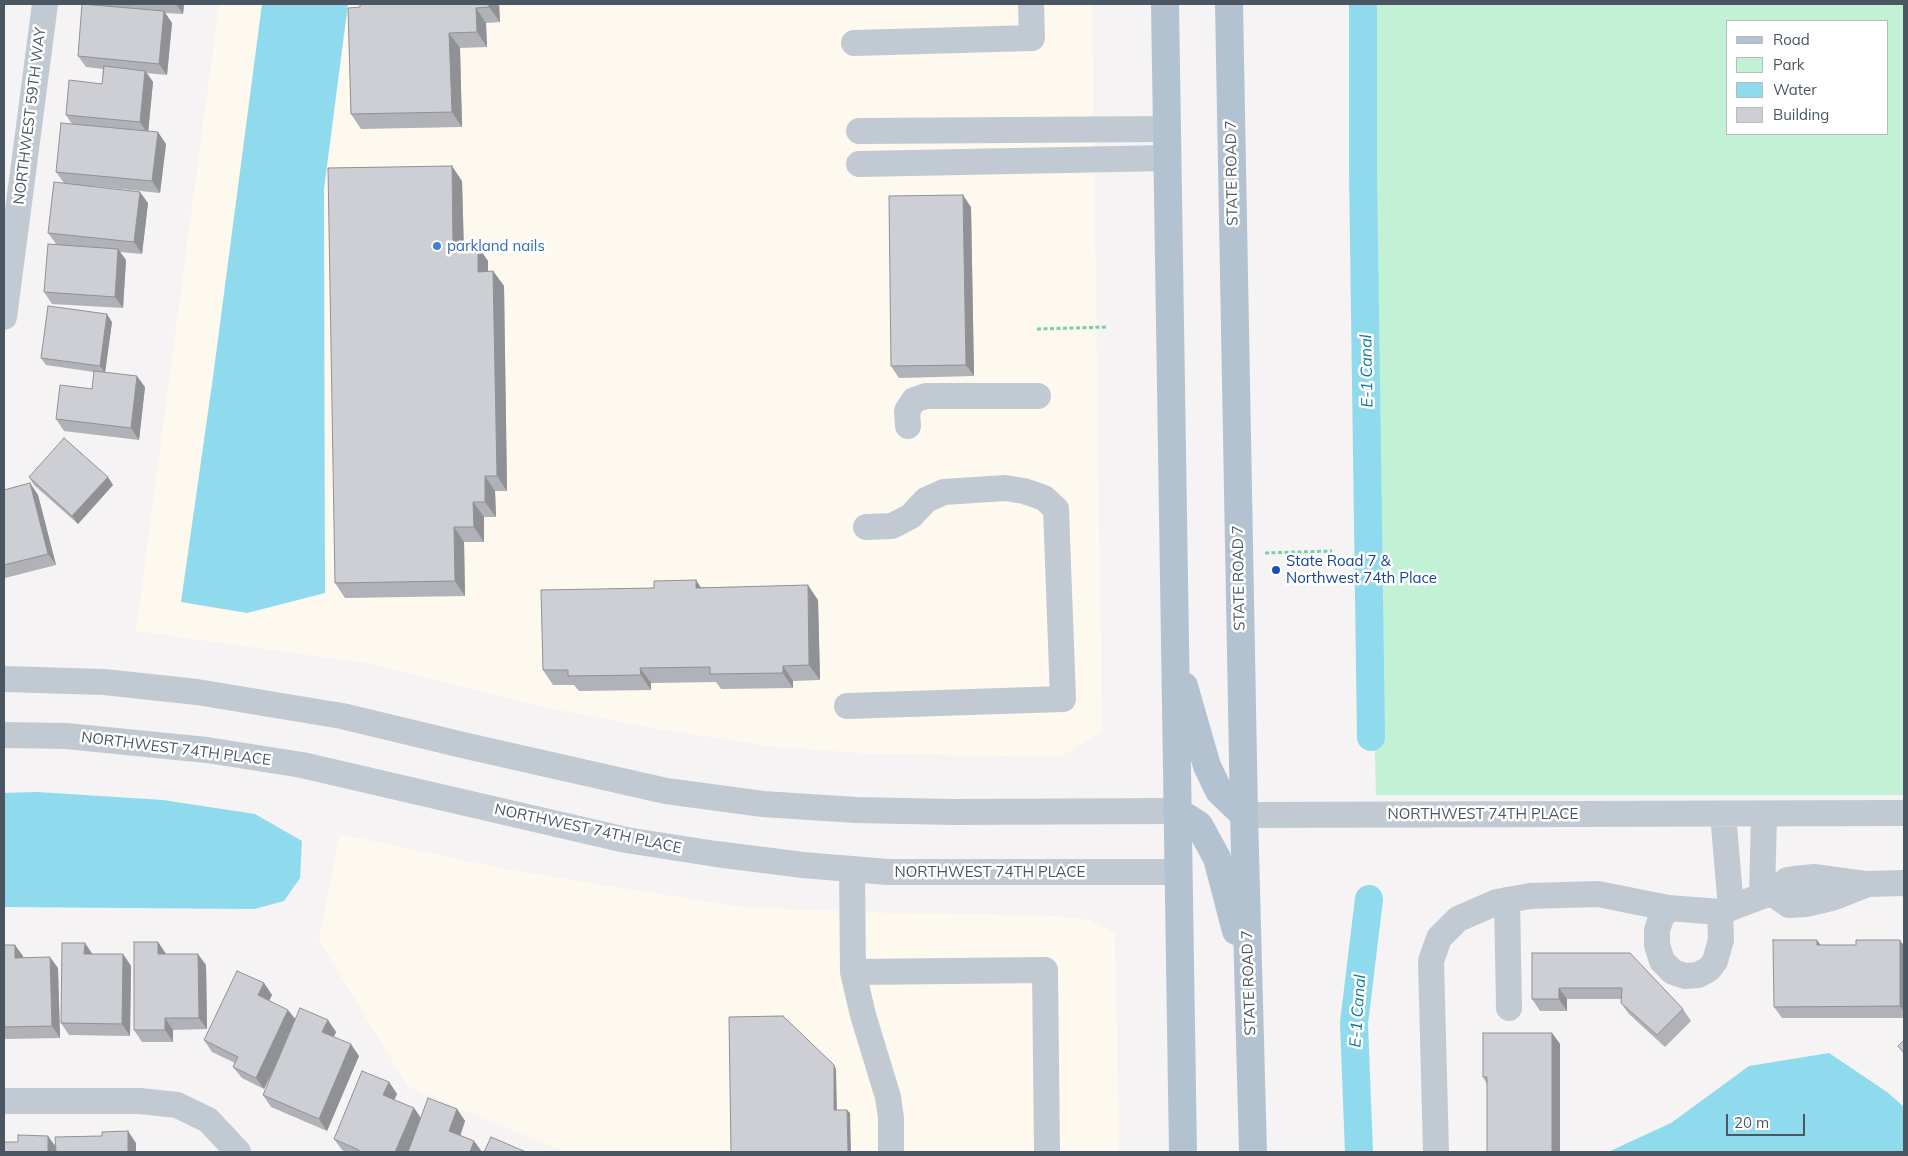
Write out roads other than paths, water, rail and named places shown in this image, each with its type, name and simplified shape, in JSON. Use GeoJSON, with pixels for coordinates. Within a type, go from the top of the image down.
{"type":"FeatureCollection","features":[{"type":"Feature","properties":{"kind":"main road"},"geometry":{"type":"LineString","coordinates":[[1165,4],[1183,1152]]}},
{"type":"Feature","properties":{"kind":"main road","name":"STATE ROAD 7"},"geometry":{"type":"LineString","coordinates":[[1229,4],[1244,814],[1253,1152]]}},
{"type":"Feature","properties":{"kind":"main road"},"geometry":{"type":"LineString","coordinates":[[1174,649],[1207,766],[1219,791],[1244,814]]}},
{"type":"Feature","properties":{"kind":"main road"},"geometry":{"type":"LineString","coordinates":[[1177,811],[1199,825],[1218,858],[1249,983]]}},
{"type":"Feature","properties":{"kind":"street","name":"NORTHWEST 59TH WAY"},"geometry":{"type":"LineString","coordinates":[[4,317],[45,4]]}},
{"type":"Feature","properties":{"kind":"street"},"geometry":{"type":"LineString","coordinates":[[854,43],[1032,38],[1031,4]]}},
{"type":"Feature","properties":{"kind":"street"},"geometry":{"type":"LineString","coordinates":[[859,132],[1168,129]]}},
{"type":"Feature","properties":{"kind":"street"},"geometry":{"type":"LineString","coordinates":[[859,164],[1168,158]]}},
{"type":"Feature","properties":{"kind":"street"},"geometry":{"type":"LineString","coordinates":[[908,426],[907,411],[914,400],[926,396],[1038,396]]}},
{"type":"Feature","properties":{"kind":"street"},"geometry":{"type":"LineString","coordinates":[[847,706],[1063,699],[1056,509],[1044,498],[1024,491],[1005,488],[944,492],[926,500],[911,516],[892,526],[866,527]]}},
{"type":"Feature","properties":{"kind":"street"},"geometry":{"type":"LineString","coordinates":[[4,679],[104,682],[197,692],[342,716],[666,791],[762,804],[856,810],[943,812],[1177,811]]}},
{"type":"Feature","properties":{"kind":"street","name":"NORTHWEST 74TH PLACE"},"geometry":{"type":"LineString","coordinates":[[4,735],[66,736],[217,751],[302,765],[626,840],[803,866],[888,872],[1178,872]]}},
{"type":"Feature","properties":{"kind":"street","name":"NORTHWEST 74TH PLACE"},"geometry":{"type":"LineString","coordinates":[[1244,814],[1904,813]]}},
{"type":"Feature","properties":{"kind":"street"},"geometry":{"type":"LineString","coordinates":[[1668,908],[1661,918],[1657,930],[1656,945],[1662,961],[1673,972],[1685,976],[1698,975],[1709,969],[1720,950],[1725,910],[1723,814]]}},
{"type":"Feature","properties":{"kind":"street"},"geometry":{"type":"LineString","coordinates":[[1764,814],[1768,895]]}},
{"type":"Feature","properties":{"kind":"street"},"geometry":{"type":"LineString","coordinates":[[852,869],[853,972],[863,1015],[888,1097],[891,1118],[891,1152]]}},
{"type":"Feature","properties":{"kind":"street"},"geometry":{"type":"LineString","coordinates":[[1436,1152],[1432,961],[1439,938],[1458,920],[1497,902],[1530,896],[1598,894],[1668,908],[1725,910],[1768,895],[1788,880],[1814,877],[1868,884],[1904,883]]}},
{"type":"Feature","properties":{"kind":"street"},"geometry":{"type":"LineString","coordinates":[[1507,900],[1509,1008]]}},
{"type":"Feature","properties":{"kind":"street"},"geometry":{"type":"LineString","coordinates":[[853,972],[1045,970],[1047,1152]]}},
{"type":"Feature","properties":{"kind":"street"},"geometry":{"type":"LineString","coordinates":[[4,1101],[140,1101],[177,1105],[208,1120],[238,1152]]}},
{"type":"Feature","properties":{"kind":"water"},"geometry":{"type":"Polygon","coordinates":[[[262,4],[348,4],[324,189],[325,593],[247,613],[181,602],[213,377],[262,4]]]}},
{"type":"Feature","properties":{"kind":"water"},"geometry":{"type":"Polygon","coordinates":[[[37,792],[163,800],[255,814],[302,841],[300,878],[284,901],[254,909],[4,907],[4,793],[37,792]]]}},
{"type":"Feature","properties":{"kind":"water"},"geometry":{"type":"Polygon","coordinates":[[[1829,1053],[1887,1092],[1904,1107],[1904,1152],[1608,1152],[1671,1123],[1749,1066],[1829,1053]]]}},
{"type":"Feature","properties":{"kind":"waterway","name":"E-1 Canal"},"geometry":{"type":"LineString","coordinates":[[1363,4],[1363,171],[1371,737]]}},
{"type":"Feature","properties":{"kind":"waterway","name":"E-1 Canal"},"geometry":{"type":"LineString","coordinates":[[1359,1152],[1354,1023],[1369,899]]}},
{"type":"Feature","properties":{"kind":"place","name":"parkland nails"},"geometry":{"type":"Point","coordinates":[437,246]}},
{"type":"Feature","properties":{"kind":"place","name":"State Road 7 & Northwest 74th Place"},"geometry":{"type":"Point","coordinates":[1276,570]}}]}
